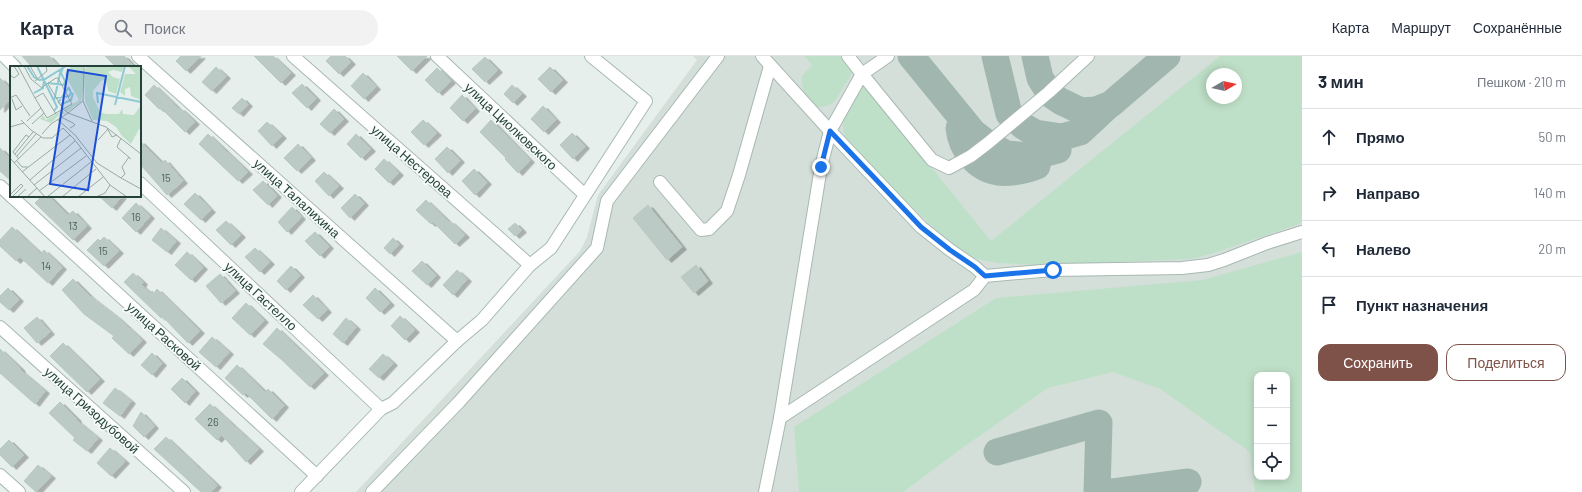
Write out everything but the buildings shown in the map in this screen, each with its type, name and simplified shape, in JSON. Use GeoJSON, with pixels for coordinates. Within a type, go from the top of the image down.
{"type":"FeatureCollection","features":[{"type":"Feature","properties":{"kind":"street"},"geometry":{"type":"LineString","coordinates":[[4,56],[15,66]]}},
{"type":"Feature","properties":{"kind":"street","name":"улица Талалихина"},"geometry":{"type":"LineString","coordinates":[[138,56],[457,341]]}},
{"type":"Feature","properties":{"kind":"street","name":"улица Нестерова"},"geometry":{"type":"LineString","coordinates":[[293,56],[530,265]]}},
{"type":"Feature","properties":{"kind":"street","name":"улица Циолковского"},"geometry":{"type":"LineString","coordinates":[[437,56],[585,195]]}},
{"type":"Feature","properties":{"kind":"street"},"geometry":{"type":"LineString","coordinates":[[301,492],[382,409],[393,403],[457,341],[482,320],[530,265],[551,248],[646,101],[591,56]]}},
{"type":"Feature","properties":{"kind":"street"},"geometry":{"type":"LineString","coordinates":[[372,492],[459,402],[597,248],[607,201],[718,56]]}},
{"type":"Feature","properties":{"kind":"street"},"geometry":{"type":"LineString","coordinates":[[762,56],[830,131],[921,227],[985,276]]}},
{"type":"Feature","properties":{"kind":"street"},"geometry":{"type":"LineString","coordinates":[[848,56],[932,160],[949,168],[971,156],[988,143],[1049,92],[1088,56]]}},
{"type":"Feature","properties":{"kind":"street"},"geometry":{"type":"LineString","coordinates":[[765,492],[780,418],[821,167],[830,131],[862,74],[888,56]]}},
{"type":"Feature","properties":{"kind":"street"},"geometry":{"type":"LineString","coordinates":[[660,182],[701,230],[709,229],[727,211],[739,175],[770,66]]}},
{"type":"Feature","properties":{"kind":"street","name":"улица Гастелло"},"geometry":{"type":"LineString","coordinates":[[141,184],[382,409]]}},
{"type":"Feature","properties":{"kind":"street","name":"улица Расковой"},"geometry":{"type":"LineString","coordinates":[[0,186],[10,195]]}},
{"type":"Feature","properties":{"kind":"street","name":"улица Расковой"},"geometry":{"type":"LineString","coordinates":[[12,197],[317,476]]}},
{"type":"Feature","properties":{"kind":"street"},"geometry":{"type":"LineString","coordinates":[[780,418],[974,290],[985,276],[1053,270],[1182,268],[1208,265],[1267,243],[1302,232]]}},
{"type":"Feature","properties":{"kind":"street","name":"улица Гризодубовой"},"geometry":{"type":"LineString","coordinates":[[0,327],[184,492]]}},
{"type":"Feature","properties":{"kind":"street"},"geometry":{"type":"LineString","coordinates":[[0,475],[19,492]]}},
{"type":"Feature","properties":{"kind":"shaded area"},"geometry":{"type":"Polygon","coordinates":[[[693,56],[1302,56],[1302,492],[356,492],[580,251],[587,237],[598,195],[697,60],[693,56]]]}},
{"type":"Feature","properties":{"kind":"green space"},"geometry":{"type":"Polygon","coordinates":[[[804,56],[840,56],[853,72],[834,102],[827,106],[817,107],[803,90],[802,76],[812,65],[804,56]]]}},
{"type":"Feature","properties":{"kind":"green space"},"geometry":{"type":"Polygon","coordinates":[[[1220,56],[1302,56],[1302,223],[1214,253],[1191,259],[1037,265],[998,263],[976,259],[955,248],[859,157],[849,145],[844,133],[842,118],[853,93],[864,84],[991,241],[1220,56]]]}},
{"type":"Feature","properties":{"kind":"green space"},"geometry":{"type":"Polygon","coordinates":[[[1302,252],[1302,492],[1255,492],[1250,452],[1160,389],[1113,372],[1048,388],[965,446],[903,492],[799,492],[794,427],[996,298],[1202,280],[1302,252]]]}},
{"type":"Feature","properties":{"kind":"taxiway"},"geometry":{"type":"LineString","coordinates":[[911,56],[973,132],[983,140],[1006,154],[1035,156],[1058,150]]}},
{"type":"Feature","properties":{"kind":"taxiway"},"geometry":{"type":"LineString","coordinates":[[995,56],[1009,114],[1023,126],[1035,133],[1062,137],[1080,132],[1109,105]]}},
{"type":"Feature","properties":{"kind":"taxiway"},"geometry":{"type":"LineString","coordinates":[[1035,56],[1040,78],[1050,94],[1060,101],[1081,111],[1096,110],[1111,104],[1167,56]]}},
{"type":"Feature","properties":{"kind":"taxiway"},"geometry":{"type":"LineString","coordinates":[[959,128],[960,136],[971,157],[983,167],[998,172],[1012,172],[1037,166]]}},
{"type":"Feature","properties":{"kind":"taxiway"},"geometry":{"type":"LineString","coordinates":[[997,452],[1099,423],[1097,492]]}},
{"type":"Feature","properties":{"kind":"taxiway"},"geometry":{"type":"LineString","coordinates":[[1113,492],[1188,482]]}},
{"type":"Feature","properties":{"kind":"route"},"geometry":{"type":"LineString","coordinates":[[821,167],[830,131],[921,227],[985,276],[1053,270]]}}]}
